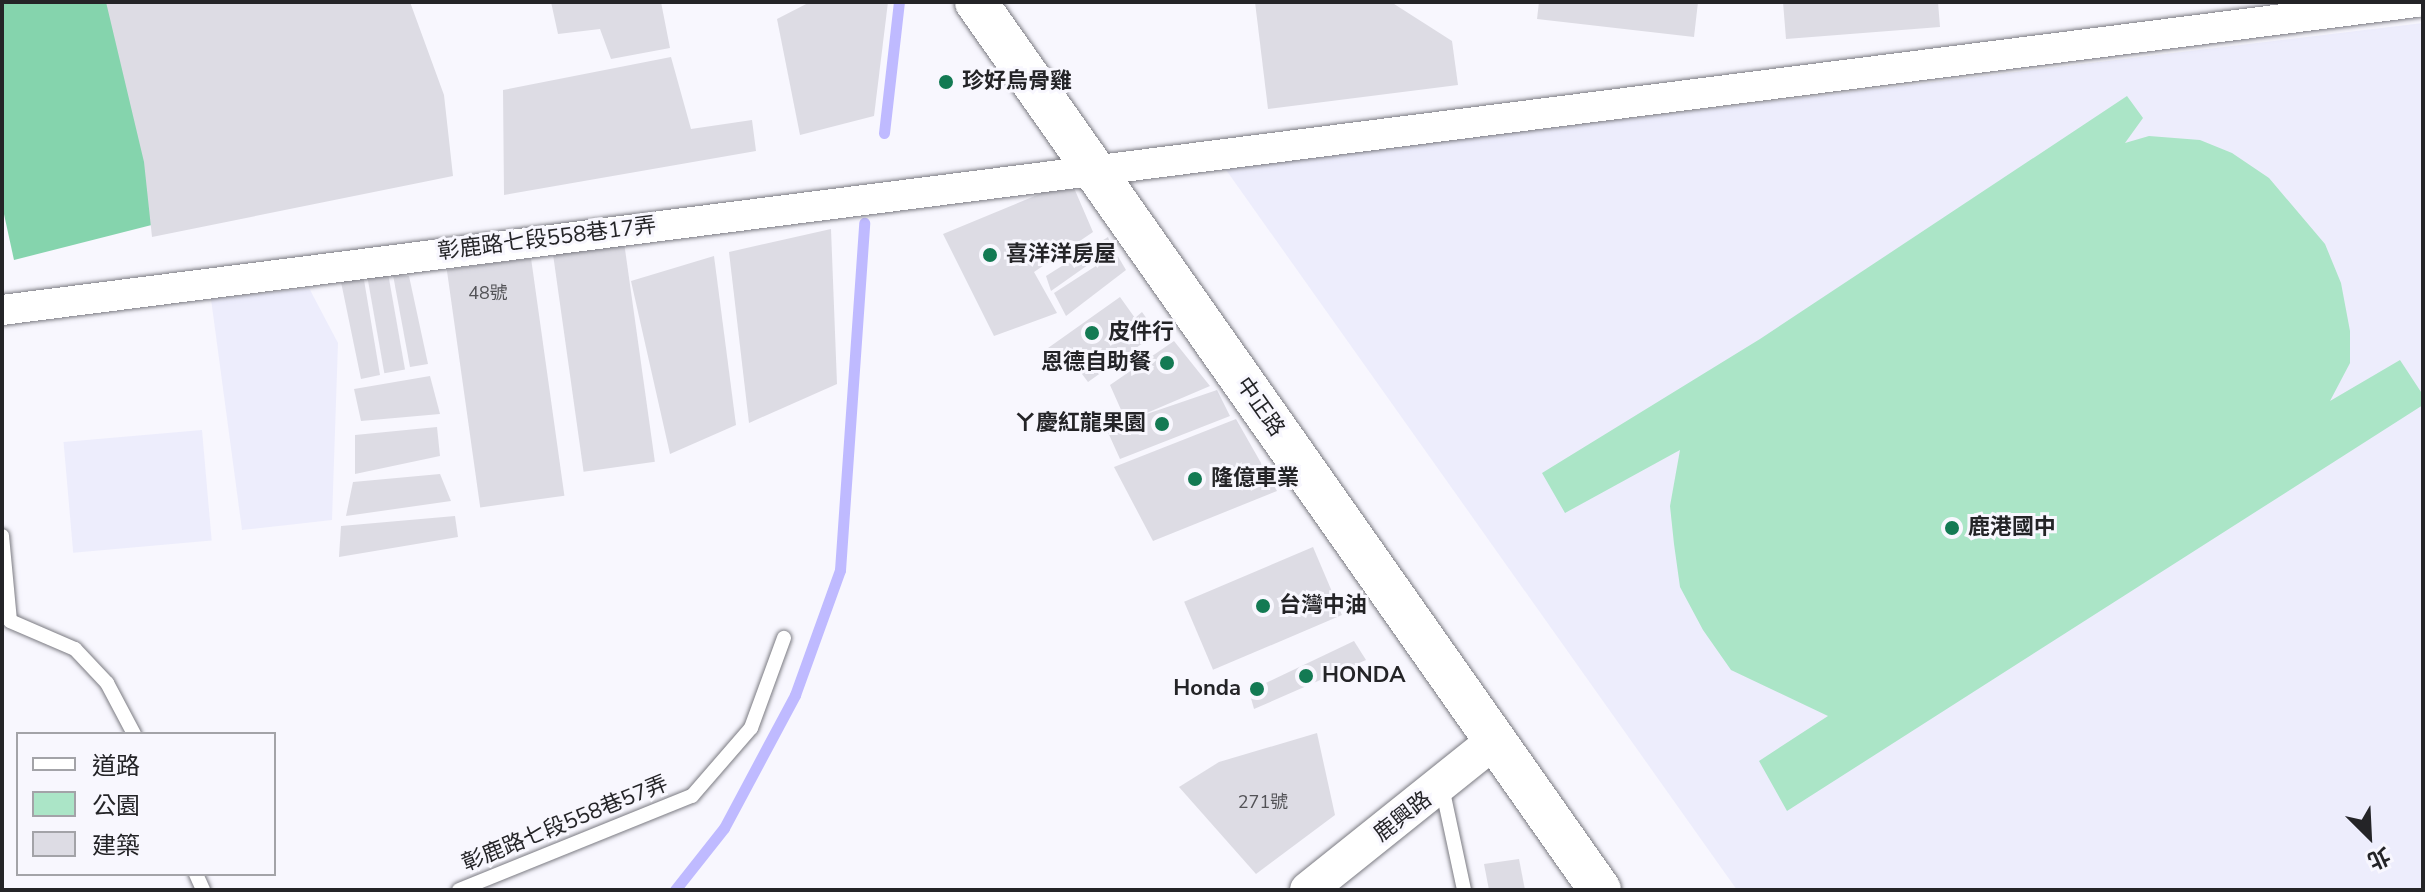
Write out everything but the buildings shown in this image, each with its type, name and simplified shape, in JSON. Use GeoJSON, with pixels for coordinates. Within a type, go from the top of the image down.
{"type":"FeatureCollection","features":[{"type":"Feature","properties":{"kind":"main road","name":"中正路"},"geometry":{"type":"LineString","coordinates":[[976,2],[1600,890]]}},
{"type":"Feature","properties":{"kind":"street","name":"彰鹿路七段558巷17弄"},"geometry":{"type":"LineString","coordinates":[[2,310],[1092,168],[2417,2]]}},
{"type":"Feature","properties":{"kind":"street","name":"鹿興路"},"geometry":{"type":"LineString","coordinates":[[1308,890],[1442,787],[1495,740]]}},
{"type":"Feature","properties":{"kind":"lane"},"geometry":{"type":"LineString","coordinates":[[2,536],[6,621],[75,649],[107,683],[133,732]]}},
{"type":"Feature","properties":{"kind":"lane","name":"彰鹿路七段558巷57弄"},"geometry":{"type":"LineString","coordinates":[[459,890],[692,796],[751,728],[784,638]]}},
{"type":"Feature","properties":{"kind":"lane"},"geometry":{"type":"LineString","coordinates":[[1442,787],[1464,890]]}},
{"type":"Feature","properties":{"kind":"shaded area","name":"鹿港國中"},"geometry":{"type":"Polygon","coordinates":[[[2423,23],[2423,890],[1737,890],[1224,167],[2423,23]]]}},
{"type":"Feature","properties":{"kind":"shaded area"},"geometry":{"type":"Polygon","coordinates":[[[309,288],[338,343],[332,520],[242,530],[211,299],[309,288]]]}},
{"type":"Feature","properties":{"kind":"shaded area"},"geometry":{"type":"Polygon","coordinates":[[[202,430],[212,541],[73,553],[64,442],[202,430]]]}},
{"type":"Feature","properties":{"kind":"green space"},"geometry":{"type":"Polygon","coordinates":[[[2,2],[148,2],[187,216],[14,260],[2,205],[2,2]]]}},
{"type":"Feature","properties":{"kind":"green space"},"geometry":{"type":"Polygon","coordinates":[[[2127,96],[2143,118],[2125,143],[2149,136],[2200,140],[2232,153],[2269,178],[2325,244],[2341,283],[2350,331],[2350,363],[2330,401],[2400,360],[2423,395],[2423,405],[1787,811],[1759,761],[1828,716],[1731,670],[1703,630],[1680,587],[1674,544],[1670,506],[1680,450],[1565,513],[1542,473],[1760,339],[2127,96]]]}},
{"type":"Feature","properties":{"kind":"waterway"},"geometry":{"type":"LineString","coordinates":[[884,133],[899,2]]}},
{"type":"Feature","properties":{"kind":"waterway"},"geometry":{"type":"LineString","coordinates":[[675,890],[724,828],[795,695],[840,570],[864,223]]}},
{"type":"Feature","properties":{"kind":"place","name":"珍好烏骨雞"},"geometry":{"type":"Point","coordinates":[946,82]}},
{"type":"Feature","properties":{"kind":"place","name":"喜洋洋房屋"},"geometry":{"type":"Point","coordinates":[990,255]}},
{"type":"Feature","properties":{"kind":"place","name":"皮件行"},"geometry":{"type":"Point","coordinates":[1092,333]}},
{"type":"Feature","properties":{"kind":"place","name":"恩德自助餐"},"geometry":{"type":"Point","coordinates":[1167,363]}},
{"type":"Feature","properties":{"kind":"place","name":"ㄚ慶紅龍果園"},"geometry":{"type":"Point","coordinates":[1162,424]}},
{"type":"Feature","properties":{"kind":"place","name":"隆億車業"},"geometry":{"type":"Point","coordinates":[1195,479]}},
{"type":"Feature","properties":{"kind":"place","name":"鹿港國中"},"geometry":{"type":"Point","coordinates":[1952,528]}},
{"type":"Feature","properties":{"kind":"place","name":"台灣中油"},"geometry":{"type":"Point","coordinates":[1263,606]}},
{"type":"Feature","properties":{"kind":"place","name":"HONDA"},"geometry":{"type":"Point","coordinates":[1306,676]}},
{"type":"Feature","properties":{"kind":"place","name":"Honda"},"geometry":{"type":"Point","coordinates":[1257,689]}}]}
